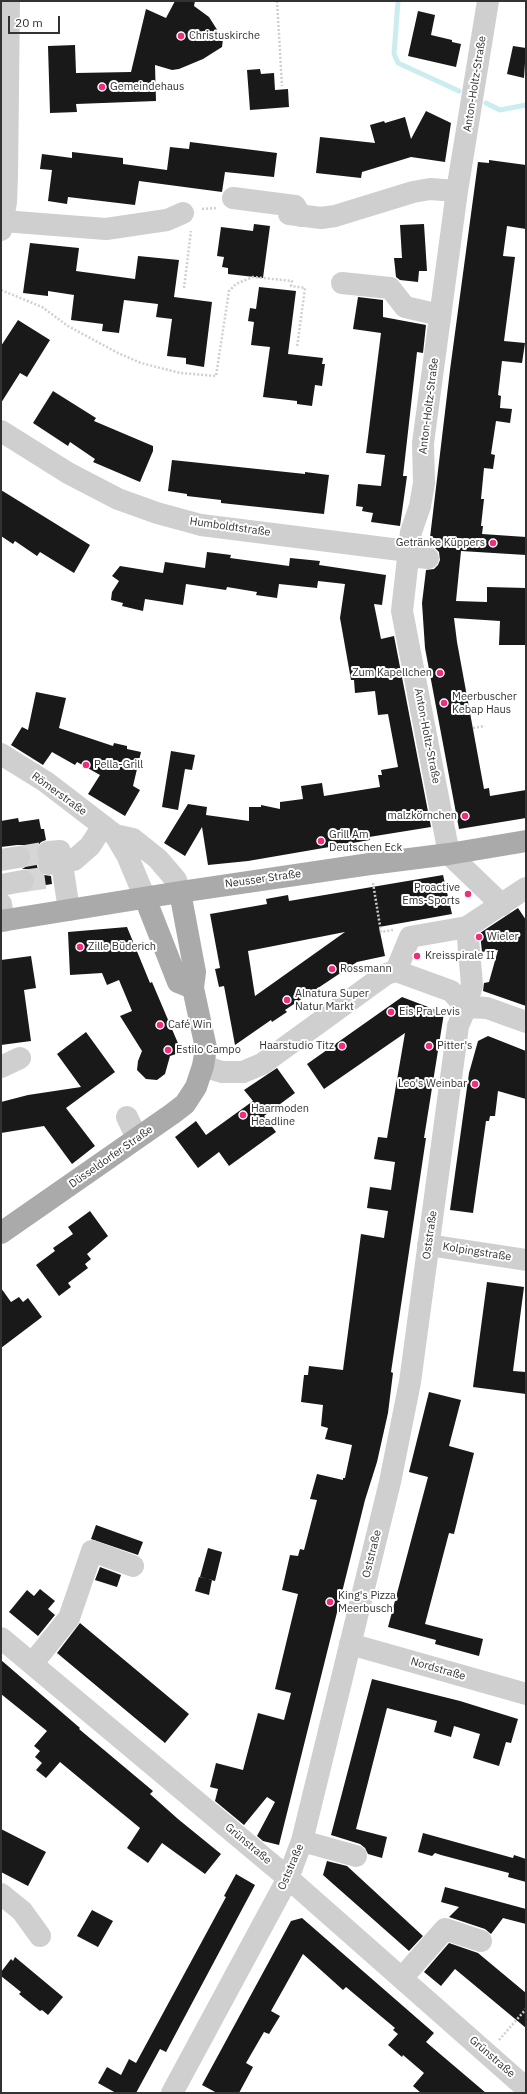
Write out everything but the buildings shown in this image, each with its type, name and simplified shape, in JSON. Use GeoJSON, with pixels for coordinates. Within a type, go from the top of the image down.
{"type":"FeatureCollection","features":[{"type":"Feature","properties":{"kind":"main road","name":"Neusser Straße"},"geometry":{"type":"LineString","coordinates":[[2,915],[69,910],[370,864],[449,854],[526,841]]}},
{"type":"Feature","properties":{"kind":"main road","name":"Düsseldorfer Straße"},"geometry":{"type":"LineString","coordinates":[[1,1233],[185,1104],[196,1087],[203,1066],[206,1048],[193,988],[195,972],[180,892]]}},
{"type":"Feature","properties":{"kind":"main road"},"geometry":{"type":"LineString","coordinates":[[145,898],[178,982],[193,988]]}},
{"type":"Feature","properties":{"kind":"street"},"geometry":{"type":"LineString","coordinates":[[9,1],[7,177],[2,225],[106,229],[167,220],[187,219]]}},
{"type":"Feature","properties":{"kind":"street","name":"Anton-Holtz-Straße"},"geometry":{"type":"LineString","coordinates":[[449,854],[402,611],[414,555],[411,532],[420,506],[424,483],[423,443],[457,191],[488,1]]}},
{"type":"Feature","properties":{"kind":"street"},"geometry":{"type":"LineString","coordinates":[[233,198],[295,206],[296,217],[343,220],[413,192],[430,189],[457,191]]}},
{"type":"Feature","properties":{"kind":"street"},"geometry":{"type":"LineString","coordinates":[[342,283],[390,288],[405,307],[440,315]]}},
{"type":"Feature","properties":{"kind":"street","name":"Humboldtstraße"},"geometry":{"type":"LineString","coordinates":[[1,431],[68,473],[118,499],[156,513],[202,525],[414,555]]}},
{"type":"Feature","properties":{"kind":"street","name":"Römerstraße"},"geometry":{"type":"LineString","coordinates":[[1,754],[46,782],[109,831],[127,855],[145,898]]}},
{"type":"Feature","properties":{"kind":"street"},"geometry":{"type":"LineString","coordinates":[[69,910],[55,866],[74,860],[109,831]]}},
{"type":"Feature","properties":{"kind":"street","name":"Römerstraße"},"geometry":{"type":"LineString","coordinates":[[109,831],[133,839],[158,859],[176,880],[180,892]]}},
{"type":"Feature","properties":{"kind":"street"},"geometry":{"type":"LineString","coordinates":[[449,854],[502,905]]}},
{"type":"Feature","properties":{"kind":"street"},"geometry":{"type":"LineString","coordinates":[[1,885],[13,868]]}},
{"type":"Feature","properties":{"kind":"street"},"geometry":{"type":"LineString","coordinates":[[396,971],[410,937],[467,928],[526,888]]}},
{"type":"Feature","properties":{"kind":"street"},"geometry":{"type":"LineString","coordinates":[[466,1007],[472,985],[467,928]]}},
{"type":"Feature","properties":{"kind":"street"},"geometry":{"type":"LineString","coordinates":[[203,1066],[222,1072],[243,1072],[262,1064],[386,974],[396,971],[451,991],[466,1007],[487,1008],[526,1022]]}},
{"type":"Feature","properties":{"kind":"street","name":"Oststraße"},"geometry":{"type":"LineString","coordinates":[[172,2093],[288,1878],[302,1841],[390,1482],[410,1382],[458,1026],[466,1007]]}},
{"type":"Feature","properties":{"kind":"street"},"geometry":{"type":"LineString","coordinates":[[1,1068],[20,1058]]}},
{"type":"Feature","properties":{"kind":"street"},"geometry":{"type":"LineString","coordinates":[[127,1117],[137,1138]]}},
{"type":"Feature","properties":{"kind":"street","name":"Kolpingstraße"},"geometry":{"type":"LineString","coordinates":[[428,1244],[526,1260]]}},
{"type":"Feature","properties":{"kind":"street"},"geometry":{"type":"LineString","coordinates":[[32,1664],[69,1618],[92,1551],[133,1566]]}},
{"type":"Feature","properties":{"kind":"street","name":"Grünstraße"},"geometry":{"type":"LineString","coordinates":[[1,1638],[288,1878],[526,2088]]}},
{"type":"Feature","properties":{"kind":"street","name":"Nordstraße"},"geometry":{"type":"LineString","coordinates":[[350,1644],[526,1694]]}},
{"type":"Feature","properties":{"kind":"street"},"geometry":{"type":"LineString","coordinates":[[302,1841],[356,1856]]}},
{"type":"Feature","properties":{"kind":"street"},"geometry":{"type":"LineString","coordinates":[[1,1894],[22,1912],[40,1936]]}},
{"type":"Feature","properties":{"kind":"street"},"geometry":{"type":"LineString","coordinates":[[402,1978],[445,1929],[481,1941]]}},
{"type":"Feature","properties":{"kind":"path"},"geometry":{"type":"LineString","coordinates":[[277,1],[282,86]]}},
{"type":"Feature","properties":{"kind":"path"},"geometry":{"type":"LineString","coordinates":[[184,288],[187,219]]}},
{"type":"Feature","properties":{"kind":"path"},"geometry":{"type":"LineString","coordinates":[[1,290],[42,307],[68,326],[118,353],[141,363],[180,373],[216,376],[229,291],[236,284],[253,277],[292,281],[291,286],[305,288],[297,348]]}},
{"type":"Feature","properties":{"kind":"path"},"geometry":{"type":"LineString","coordinates":[[473,728],[485,726]]}},
{"type":"Feature","properties":{"kind":"path"},"geometry":{"type":"LineString","coordinates":[[370,864],[381,932],[408,928],[410,937]]}},
{"type":"Feature","properties":{"kind":"path"},"geometry":{"type":"LineString","coordinates":[[487,2054],[526,2009]]}},
{"type":"Feature","properties":{"kind":"waterway"},"geometry":{"type":"LineString","coordinates":[[398,1],[394,54],[398,63],[459,91]]}},
{"type":"Feature","properties":{"kind":"waterway"},"geometry":{"type":"LineString","coordinates":[[486,103],[500,110],[526,105]]}},
{"type":"Feature","properties":{"kind":"tunnel"},"geometry":{"type":"LineString","coordinates":[[19,857],[48,852]]}},
{"type":"Feature","properties":{"kind":"tunnel"},"geometry":{"type":"LineString","coordinates":[[23,881],[51,877]]}},
{"type":"Feature","properties":{"kind":"place","name":"Christuskirche"},"geometry":{"type":"Point","coordinates":[181,36]}},
{"type":"Feature","properties":{"kind":"place","name":"Gemeindehaus"},"geometry":{"type":"Point","coordinates":[102,87]}},
{"type":"Feature","properties":{"kind":"place","name":"Getränke Küppers"},"geometry":{"type":"Point","coordinates":[493,543]}},
{"type":"Feature","properties":{"kind":"place","name":"Zum Kapellchen"},"geometry":{"type":"Point","coordinates":[440,673]}},
{"type":"Feature","properties":{"kind":"place","name":"Meerbuscher Kebap Haus"},"geometry":{"type":"Point","coordinates":[444,703]}},
{"type":"Feature","properties":{"kind":"place","name":"Pella-Grill"},"geometry":{"type":"Point","coordinates":[86,765]}},
{"type":"Feature","properties":{"kind":"place","name":"malzkörnchen"},"geometry":{"type":"Point","coordinates":[465,816]}},
{"type":"Feature","properties":{"kind":"place","name":"Grill Am Deutschen Eck"},"geometry":{"type":"Point","coordinates":[321,841]}},
{"type":"Feature","properties":{"kind":"place","name":"Proactive Ems-Sports"},"geometry":{"type":"Point","coordinates":[468,894]}},
{"type":"Feature","properties":{"kind":"place","name":"Wieler"},"geometry":{"type":"Point","coordinates":[479,937]}},
{"type":"Feature","properties":{"kind":"place","name":"Zille Büderich"},"geometry":{"type":"Point","coordinates":[80,947]}},
{"type":"Feature","properties":{"kind":"place","name":"Kreisspirale II"},"geometry":{"type":"Point","coordinates":[417,956]}},
{"type":"Feature","properties":{"kind":"place","name":"Rossmann"},"geometry":{"type":"Point","coordinates":[332,969]}},
{"type":"Feature","properties":{"kind":"place","name":"Alnatura Super Natur Markt"},"geometry":{"type":"Point","coordinates":[287,1000]}},
{"type":"Feature","properties":{"kind":"place","name":"Eis Pra Levis"},"geometry":{"type":"Point","coordinates":[391,1012]}},
{"type":"Feature","properties":{"kind":"place","name":"Café Win"},"geometry":{"type":"Point","coordinates":[160,1025]}},
{"type":"Feature","properties":{"kind":"place","name":"Haarstudio Titz"},"geometry":{"type":"Point","coordinates":[342,1046]}},
{"type":"Feature","properties":{"kind":"place","name":"Pitter's"},"geometry":{"type":"Point","coordinates":[429,1046]}},
{"type":"Feature","properties":{"kind":"place","name":"Estilo Campo"},"geometry":{"type":"Point","coordinates":[168,1050]}},
{"type":"Feature","properties":{"kind":"place","name":"Leo's Weinbar"},"geometry":{"type":"Point","coordinates":[475,1084]}},
{"type":"Feature","properties":{"kind":"place","name":"Haarmoden Headline"},"geometry":{"type":"Point","coordinates":[243,1115]}},
{"type":"Feature","properties":{"kind":"place","name":"King's Pizza Meerbusch"},"geometry":{"type":"Point","coordinates":[330,1602]}}]}
